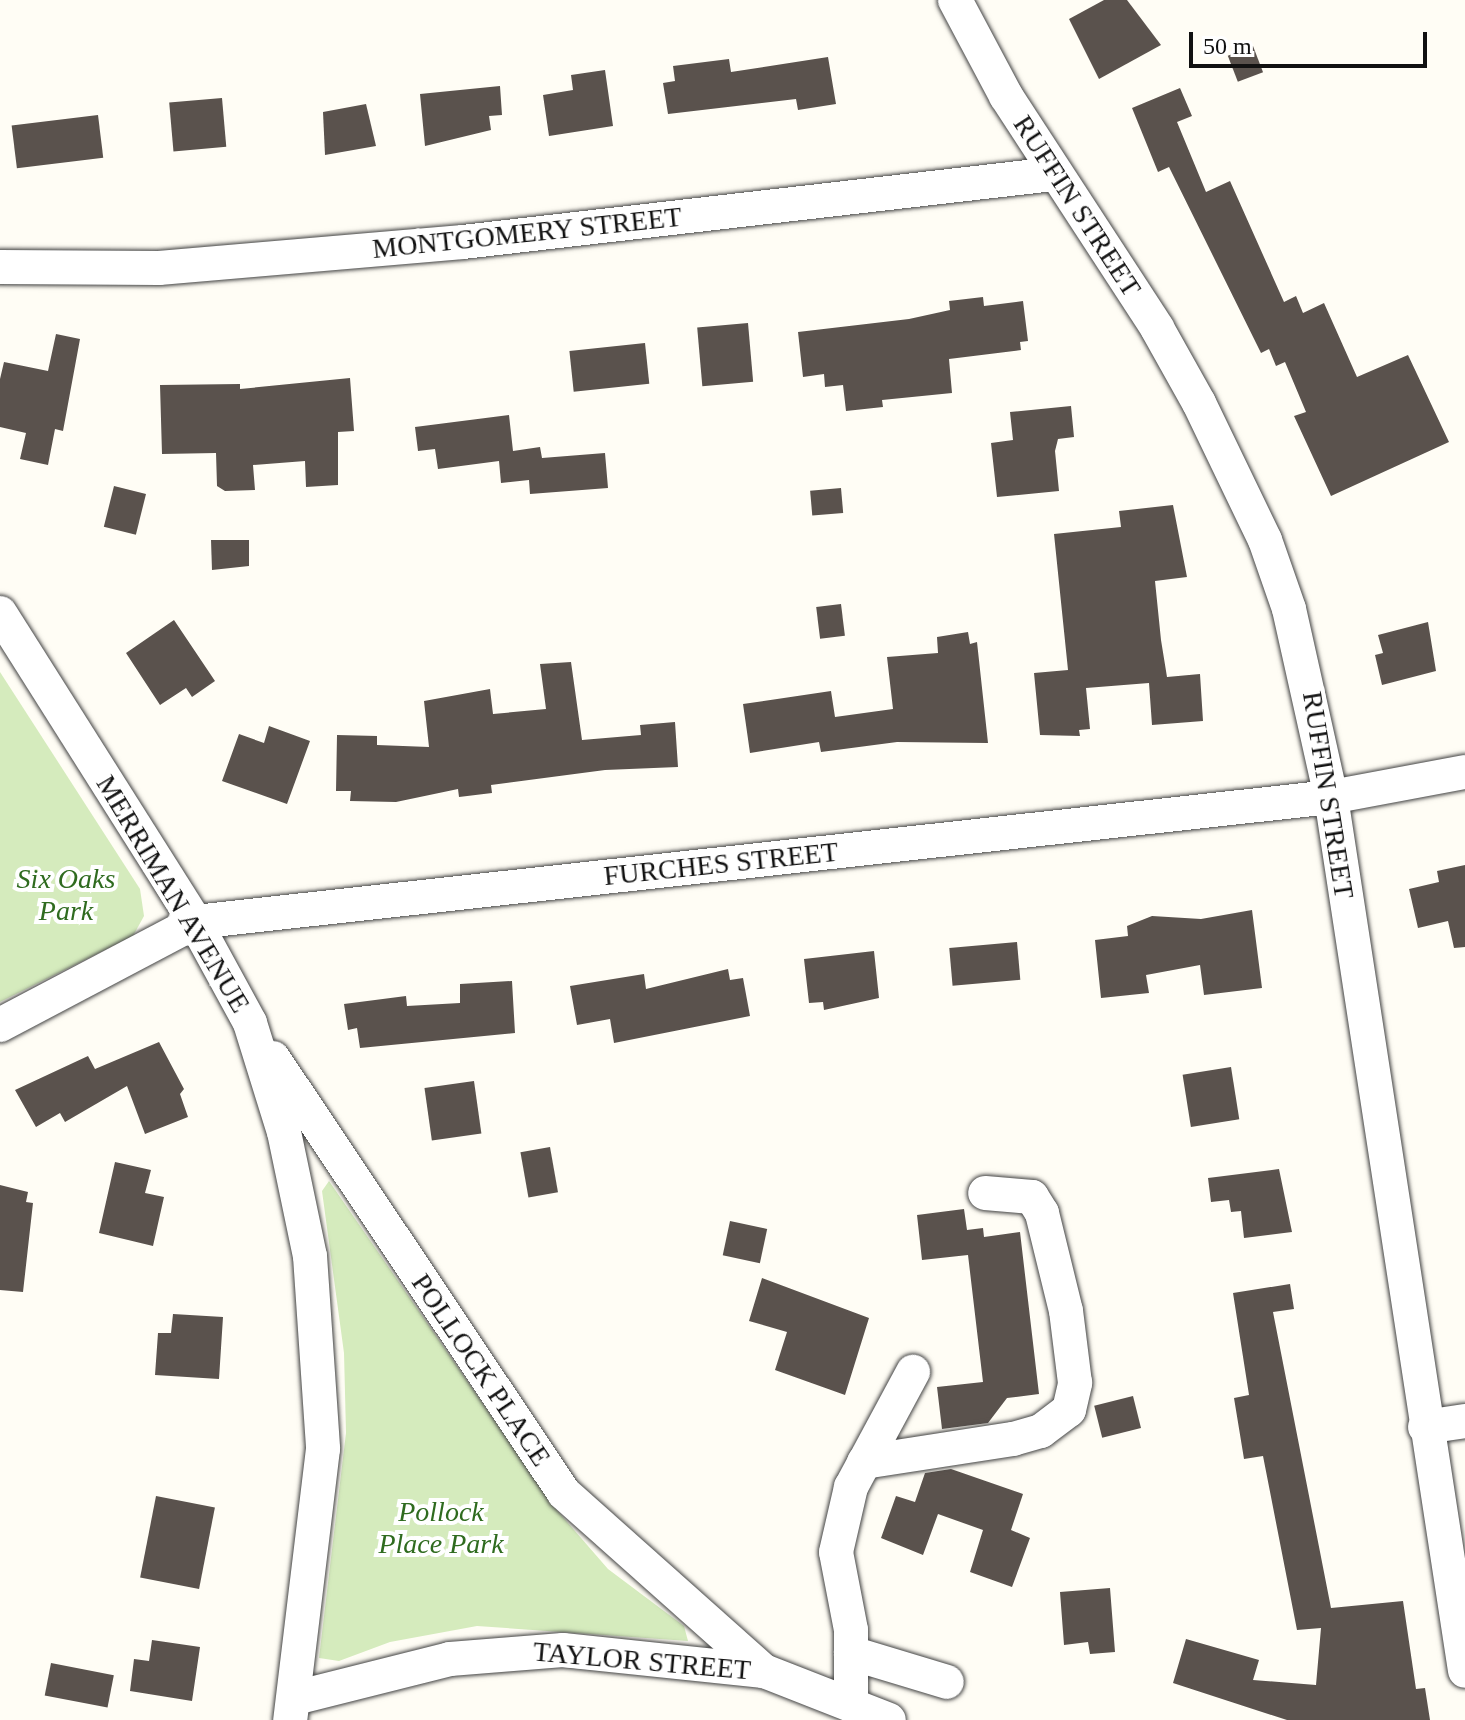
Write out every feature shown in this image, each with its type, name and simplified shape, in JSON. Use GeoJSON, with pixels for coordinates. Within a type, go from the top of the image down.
{"type":"FeatureCollection","features":[{"type":"Feature","properties":{"kind":"street","name":"RUFFIN STREET"},"geometry":{"type":"LineString","coordinates":[[955,0],[1053,174],[1157,328],[1265,540],[1309,678],[1331,797],[1425,1427],[1465,1671]]}},
{"type":"Feature","properties":{"kind":"street","name":"MONTGOMERY STREET"},"geometry":{"type":"LineString","coordinates":[[0,267],[159,268],[463,242],[1053,174]]}},
{"type":"Feature","properties":{"kind":"street","name":"MERRIMAN AVENUE"},"geometry":{"type":"LineString","coordinates":[[0,613],[195,922],[250,1023],[299,1195],[322,1378],[320,1507],[292,1709]]}},
{"type":"Feature","properties":{"kind":"street","name":"FURCHES STREET"},"geometry":{"type":"LineString","coordinates":[[0,1025],[195,922],[1331,797],[1465,772]]}},
{"type":"Feature","properties":{"kind":"street","name":"POLLOCK PLACE"},"geometry":{"type":"LineString","coordinates":[[250,1023],[564,1493],[764,1671]]}},
{"type":"Feature","properties":{"kind":"street"},"geometry":{"type":"LineString","coordinates":[[864,1462],[1013,1439],[1041,1431],[1069,1410],[1075,1383],[1066,1311],[1042,1213],[1032,1197],[985,1193]]}},
{"type":"Feature","properties":{"kind":"street"},"geometry":{"type":"LineString","coordinates":[[851,1705],[851,1653],[836,1552],[851,1487],[913,1372]]}},
{"type":"Feature","properties":{"kind":"street"},"geometry":{"type":"LineString","coordinates":[[1425,1427],[1465,1421]]}},
{"type":"Feature","properties":{"kind":"street","name":"TAYLOR STREET"},"geometry":{"type":"LineString","coordinates":[[292,1709],[450,1659],[523,1651],[641,1656],[764,1671],[889,1720]]}},
{"type":"Feature","properties":{"kind":"street"},"geometry":{"type":"LineString","coordinates":[[851,1653],[947,1682]]}},
{"type":"Feature","properties":{"kind":"green space","name":"Six Oaks Park"},"geometry":{"type":"Polygon","coordinates":[[[0,672],[140,889],[144,916],[133,936],[0,1002],[0,672]]]}},
{"type":"Feature","properties":{"kind":"green space","name":"Pollock Place Park"},"geometry":{"type":"Polygon","coordinates":[[[329,1181],[555,1508],[608,1569],[684,1626],[688,1641],[477,1626],[390,1642],[339,1661],[319,1658],[346,1433],[344,1353],[322,1191],[329,1181]]]}},
{"type":"Feature","properties":{"kind":"building"},"geometry":{"type":"Polygon","coordinates":[[[1104,0],[1127,0],[1161,45],[1099,79],[1069,19],[1104,0]]]}},
{"type":"Feature","properties":{"kind":"building"},"geometry":{"type":"Polygon","coordinates":[[[1253,46],[1263,72],[1238,82],[1228,56],[1253,46]]]}},
{"type":"Feature","properties":{"kind":"building"},"geometry":{"type":"Polygon","coordinates":[[[828,57],[836,104],[798,110],[796,99],[668,114],[663,83],[675,81],[673,66],[729,59],[731,72],[828,57]]]}},
{"type":"Feature","properties":{"kind":"building"},"geometry":{"type":"Polygon","coordinates":[[[605,70],[613,126],[549,136],[543,95],[573,90],[571,75],[605,70]]]}},
{"type":"Feature","properties":{"kind":"building"},"geometry":{"type":"Polygon","coordinates":[[[500,86],[502,115],[489,116],[491,130],[425,146],[420,94],[500,86]]]}},
{"type":"Feature","properties":{"kind":"building"},"geometry":{"type":"Polygon","coordinates":[[[1180,88],[1192,116],[1177,122],[1206,192],[1230,181],[1284,302],[1296,296],[1303,313],[1324,303],[1357,377],[1408,355],[1449,442],[1331,496],[1294,416],[1306,412],[1285,362],[1276,366],[1269,349],[1261,353],[1169,167],[1158,172],[1132,108],[1180,88]]]}},
{"type":"Feature","properties":{"kind":"building"},"geometry":{"type":"Polygon","coordinates":[[[222,98],[226,147],[173,151],[169,103],[222,98]]]}},
{"type":"Feature","properties":{"kind":"building"},"geometry":{"type":"Polygon","coordinates":[[[366,104],[376,146],[325,155],[323,112],[366,104]]]}},
{"type":"Feature","properties":{"kind":"building"},"geometry":{"type":"Polygon","coordinates":[[[98,115],[103,158],[17,168],[12,126],[98,115]]]}},
{"type":"Feature","properties":{"kind":"building"},"geometry":{"type":"Polygon","coordinates":[[[983,297],[984,306],[1023,301],[1028,341],[1020,342],[1021,350],[949,359],[952,393],[882,400],[883,407],[846,411],[843,385],[825,387],[824,374],[803,377],[798,332],[909,319],[950,310],[949,301],[983,297]]]}},
{"type":"Feature","properties":{"kind":"building"},"geometry":{"type":"Polygon","coordinates":[[[748,323],[753,382],[702,386],[697,327],[748,323]]]}},
{"type":"Feature","properties":{"kind":"building"},"geometry":{"type":"Polygon","coordinates":[[[56,334],[80,339],[63,431],[55,429],[48,465],[20,459],[26,433],[0,427],[0,379],[4,362],[48,371],[56,334]]]}},
{"type":"Feature","properties":{"kind":"building"},"geometry":{"type":"Polygon","coordinates":[[[645,343],[649,384],[574,392],[569,351],[645,343]]]}},
{"type":"Feature","properties":{"kind":"building"},"geometry":{"type":"Polygon","coordinates":[[[350,378],[354,431],[338,432],[338,485],[306,487],[305,461],[253,465],[255,490],[225,491],[217,486],[216,453],[162,454],[160,385],[240,384],[240,389],[350,378]]]}},
{"type":"Feature","properties":{"kind":"building"},"geometry":{"type":"Polygon","coordinates":[[[1071,406],[1074,437],[1058,439],[1055,451],[1059,491],[997,497],[991,443],[1013,440],[1010,412],[1071,406]]]}},
{"type":"Feature","properties":{"kind":"building"},"geometry":{"type":"Polygon","coordinates":[[[509,415],[513,451],[540,447],[542,458],[605,453],[608,488],[530,494],[529,480],[501,483],[499,461],[438,469],[435,449],[418,451],[415,427],[509,415]]]}},
{"type":"Feature","properties":{"kind":"building"},"geometry":{"type":"Polygon","coordinates":[[[114,486],[146,494],[136,535],[104,527],[114,486]]]}},
{"type":"Feature","properties":{"kind":"building"},"geometry":{"type":"Polygon","coordinates":[[[841,488],[843,513],[812,516],[810,491],[841,488]]]}},
{"type":"Feature","properties":{"kind":"building"},"geometry":{"type":"Polygon","coordinates":[[[1173,505],[1187,577],[1155,581],[1161,640],[1167,677],[1200,674],[1203,721],[1152,725],[1149,683],[1086,688],[1090,729],[1079,730],[1080,736],[1040,735],[1034,673],[1068,670],[1054,534],[1121,527],[1119,511],[1173,505]]]}},
{"type":"Feature","properties":{"kind":"building"},"geometry":{"type":"Polygon","coordinates":[[[211,540],[249,540],[249,566],[212,570],[211,540]]]}},
{"type":"Feature","properties":{"kind":"building"},"geometry":{"type":"Polygon","coordinates":[[[841,604],[845,636],[820,639],[816,607],[841,604]]]}},
{"type":"Feature","properties":{"kind":"building"},"geometry":{"type":"Polygon","coordinates":[[[174,620],[215,681],[192,697],[186,688],[160,705],[126,653],[174,620]]]}},
{"type":"Feature","properties":{"kind":"building"},"geometry":{"type":"Polygon","coordinates":[[[1428,622],[1436,671],[1382,685],[1375,655],[1383,653],[1378,635],[1428,622]]]}},
{"type":"Feature","properties":{"kind":"building"},"geometry":{"type":"Polygon","coordinates":[[[968,632],[970,644],[977,642],[988,743],[897,742],[821,752],[819,742],[750,753],[743,704],[831,691],[835,717],[893,709],[887,657],[938,653],[937,637],[968,632]]]}},
{"type":"Feature","properties":{"kind":"building"},"geometry":{"type":"Polygon","coordinates":[[[571,662],[582,740],[641,735],[640,725],[675,722],[678,767],[605,770],[491,785],[492,793],[459,797],[458,789],[396,802],[350,801],[351,791],[336,791],[337,735],[377,736],[377,745],[429,747],[424,701],[490,689],[493,714],[546,709],[540,664],[571,662]]]}},
{"type":"Feature","properties":{"kind":"building"},"geometry":{"type":"Polygon","coordinates":[[[269,726],[310,741],[287,804],[222,781],[239,734],[264,743],[269,726]]]}},
{"type":"Feature","properties":{"kind":"building"},"geometry":{"type":"Polygon","coordinates":[[[1465,865],[1465,947],[1454,948],[1448,921],[1418,928],[1409,889],[1439,882],[1437,871],[1465,865]]]}},
{"type":"Feature","properties":{"kind":"building"},"geometry":{"type":"Polygon","coordinates":[[[1252,910],[1262,988],[1204,995],[1200,965],[1146,975],[1149,993],[1101,998],[1095,940],[1128,936],[1127,926],[1152,916],[1201,919],[1252,910]]]}},
{"type":"Feature","properties":{"kind":"building"},"geometry":{"type":"Polygon","coordinates":[[[1017,942],[1020,980],[953,986],[949,948],[1017,942]]]}},
{"type":"Feature","properties":{"kind":"building"},"geometry":{"type":"Polygon","coordinates":[[[874,951],[879,998],[824,1010],[823,1002],[809,1003],[804,959],[874,951]]]}},
{"type":"Feature","properties":{"kind":"building"},"geometry":{"type":"Polygon","coordinates":[[[728,969],[730,980],[743,978],[750,1016],[614,1043],[610,1019],[577,1025],[570,986],[644,974],[646,989],[728,969]]]}},
{"type":"Feature","properties":{"kind":"building"},"geometry":{"type":"Polygon","coordinates":[[[512,981],[515,1033],[360,1048],[357,1028],[348,1030],[344,1004],[406,996],[407,1006],[460,1003],[460,984],[512,981]]]}},
{"type":"Feature","properties":{"kind":"building"},"geometry":{"type":"Polygon","coordinates":[[[159,1042],[184,1089],[180,1094],[188,1117],[145,1134],[127,1086],[65,1122],[60,1113],[36,1127],[15,1090],[88,1056],[95,1069],[159,1042]]]}},
{"type":"Feature","properties":{"kind":"building"},"geometry":{"type":"Polygon","coordinates":[[[1231,1067],[1239,1119],[1191,1127],[1183,1075],[1231,1067]]]}},
{"type":"Feature","properties":{"kind":"building"},"geometry":{"type":"Polygon","coordinates":[[[474,1081],[481,1133],[432,1140],[424,1088],[474,1081]]]}},
{"type":"Feature","properties":{"kind":"building"},"geometry":{"type":"Polygon","coordinates":[[[550,1147],[558,1192],[528,1198],[520,1152],[550,1147]]]}},
{"type":"Feature","properties":{"kind":"building"},"geometry":{"type":"Polygon","coordinates":[[[115,1162],[151,1170],[145,1193],[164,1197],[153,1246],[99,1233],[115,1162]]]}},
{"type":"Feature","properties":{"kind":"building"},"geometry":{"type":"Polygon","coordinates":[[[1279,1169],[1292,1232],[1244,1238],[1241,1211],[1231,1212],[1229,1200],[1211,1202],[1208,1178],[1279,1169]]]}},
{"type":"Feature","properties":{"kind":"building"},"geometry":{"type":"Polygon","coordinates":[[[0,1185],[28,1192],[26,1202],[33,1203],[23,1292],[0,1290],[0,1185]]]}},
{"type":"Feature","properties":{"kind":"building"},"geometry":{"type":"Polygon","coordinates":[[[964,1209],[967,1230],[983,1228],[984,1237],[1020,1232],[1039,1394],[1007,1398],[988,1423],[942,1429],[937,1387],[983,1382],[968,1255],[922,1260],[917,1215],[964,1209]]]}},
{"type":"Feature","properties":{"kind":"building"},"geometry":{"type":"Polygon","coordinates":[[[730,1221],[767,1229],[760,1263],[723,1255],[730,1221]]]}},
{"type":"Feature","properties":{"kind":"building"},"geometry":{"type":"Polygon","coordinates":[[[762,1278],[869,1318],[845,1395],[775,1370],[787,1332],[749,1321],[762,1278]]]}},
{"type":"Feature","properties":{"kind":"building"},"geometry":{"type":"Polygon","coordinates":[[[1290,1284],[1294,1309],[1273,1312],[1331,1608],[1403,1601],[1416,1689],[1425,1688],[1430,1720],[1287,1720],[1173,1683],[1186,1639],[1259,1660],[1253,1680],[1316,1685],[1321,1628],[1297,1630],[1263,1456],[1244,1459],[1234,1398],[1249,1395],[1233,1293],[1290,1284]]]}},
{"type":"Feature","properties":{"kind":"building"},"geometry":{"type":"Polygon","coordinates":[[[173,1314],[223,1317],[219,1379],[155,1375],[158,1333],[171,1333],[173,1314]]]}},
{"type":"Feature","properties":{"kind":"building"},"geometry":{"type":"Polygon","coordinates":[[[1133,1396],[1141,1428],[1102,1438],[1094,1406],[1133,1396]]]}},
{"type":"Feature","properties":{"kind":"building"},"geometry":{"type":"Polygon","coordinates":[[[951,1469],[1023,1494],[1011,1530],[1030,1538],[1012,1587],[970,1572],[983,1530],[938,1514],[923,1555],[881,1538],[896,1496],[915,1502],[925,1473],[951,1469]]]}},
{"type":"Feature","properties":{"kind":"building"},"geometry":{"type":"Polygon","coordinates":[[[156,1496],[215,1507],[199,1589],[140,1577],[156,1496]]]}},
{"type":"Feature","properties":{"kind":"building"},"geometry":{"type":"Polygon","coordinates":[[[1110,1588],[1115,1652],[1090,1654],[1088,1642],[1064,1645],[1060,1592],[1110,1588]]]}},
{"type":"Feature","properties":{"kind":"building"},"geometry":{"type":"Polygon","coordinates":[[[152,1640],[200,1647],[192,1701],[130,1691],[134,1659],[149,1661],[152,1640]]]}},
{"type":"Feature","properties":{"kind":"building"},"geometry":{"type":"Polygon","coordinates":[[[51,1663],[114,1675],[108,1708],[45,1695],[51,1663]]]}}]}
